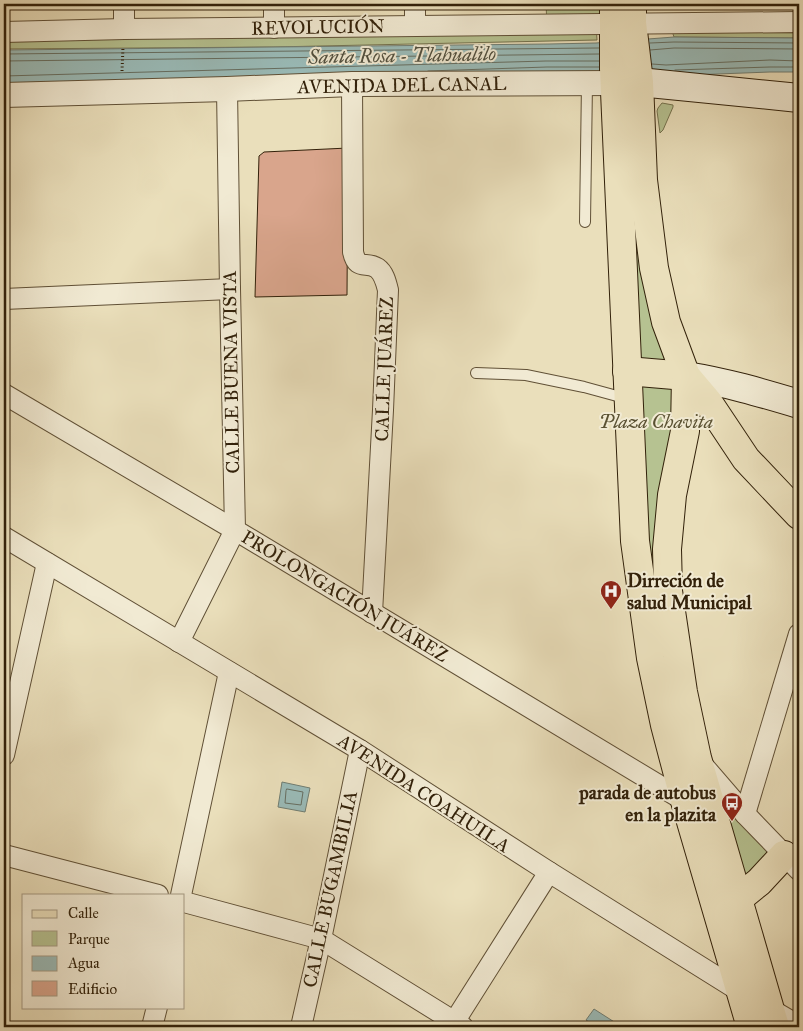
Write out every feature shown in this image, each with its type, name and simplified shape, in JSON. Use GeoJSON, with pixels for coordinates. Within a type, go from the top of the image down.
{"type":"FeatureCollection","features":[{"type":"Feature","properties":{"kind":"main road"},"geometry":{"type":"LineString","coordinates":[[624,22],[627,76],[628,371],[634,541],[651,658],[665,725],[685,801],[741,992],[765,1021]]}},
{"type":"Feature","properties":{"kind":"main road"},"geometry":{"type":"LineString","coordinates":[[627,76],[654,268],[666,322],[686,376],[708,402],[746,459],[799,515]]}},
{"type":"Feature","properties":{"kind":"main road","name":"AVENIDA DEL CANAL"},"geometry":{"type":"LineString","coordinates":[[627,76],[799,98]]}},
{"type":"Feature","properties":{"kind":"main road"},"geometry":{"type":"LineString","coordinates":[[628,371],[709,379],[744,387],[799,404]]}},
{"type":"Feature","properties":{"kind":"main road"},"geometry":{"type":"LineString","coordinates":[[686,376],[685,431],[672,496],[666,549],[668,591],[683,692],[696,758],[738,899],[765,1021]]}},
{"type":"Feature","properties":{"kind":"main road"},"geometry":{"type":"LineString","coordinates":[[738,899],[759,882],[792,863]]}},
{"type":"Feature","properties":{"kind":"street"},"geometry":{"type":"LineString","coordinates":[[124,4],[124,29]]}},
{"type":"Feature","properties":{"kind":"street"},"geometry":{"type":"LineString","coordinates":[[274,4],[274,28]]}},
{"type":"Feature","properties":{"kind":"street"},"geometry":{"type":"LineString","coordinates":[[415,26],[416,4]]}},
{"type":"Feature","properties":{"kind":"street","name":"REVOLUCIÓN"},"geometry":{"type":"LineString","coordinates":[[4,32],[624,22],[799,22]]}},
{"type":"Feature","properties":{"kind":"street","name":"AVENIDA DEL CANAL"},"geometry":{"type":"LineString","coordinates":[[4,95],[352,84],[587,83],[627,76]]}},
{"type":"Feature","properties":{"kind":"street","name":"CALLE JUÁREZ"},"geometry":{"type":"LineString","coordinates":[[352,84],[354,259],[359,263],[377,268],[384,277],[388,290],[372,613]]}},
{"type":"Feature","properties":{"kind":"street","name":"CALLE BUENA VISTA"},"geometry":{"type":"LineString","coordinates":[[178,642],[235,530],[227,89]]}},
{"type":"Feature","properties":{"kind":"street"},"geometry":{"type":"LineString","coordinates":[[4,299],[230,289]]}},
{"type":"Feature","properties":{"kind":"street","name":"PROLONGACIÓN JUÁREZ"},"geometry":{"type":"LineString","coordinates":[[4,394],[235,530],[685,801]]}},
{"type":"Feature","properties":{"kind":"street","name":"AVENIDA COAHUILA"},"geometry":{"type":"LineString","coordinates":[[4,537],[360,750],[549,872],[741,992]]}},
{"type":"Feature","properties":{"kind":"street"},"geometry":{"type":"LineString","coordinates":[[4,755],[47,563]]}},
{"type":"Feature","properties":{"kind":"street"},"geometry":{"type":"LineString","coordinates":[[745,814],[799,634]]}},
{"type":"Feature","properties":{"kind":"street"},"geometry":{"type":"LineString","coordinates":[[181,894],[229,672]]}},
{"type":"Feature","properties":{"kind":"street"},"geometry":{"type":"LineString","coordinates":[[665,725],[792,863]]}},
{"type":"Feature","properties":{"kind":"street","name":"CALLE BUGAMBILIA"},"geometry":{"type":"LineString","coordinates":[[300,1027],[321,939],[360,750]]}},
{"type":"Feature","properties":{"kind":"street"},"geometry":{"type":"LineString","coordinates":[[4,856],[154,894]]}},
{"type":"Feature","properties":{"kind":"street"},"geometry":{"type":"LineString","coordinates":[[185,902],[321,939],[456,1026],[549,872]]}},
{"type":"Feature","properties":{"kind":"street"},"geometry":{"type":"LineString","coordinates":[[152,1027],[156,1008]]}},
{"type":"Feature","properties":{"kind":"street"},"geometry":{"type":"LineString","coordinates":[[765,1021],[799,1026]]}},
{"type":"Feature","properties":{"kind":"lane"},"geometry":{"type":"LineString","coordinates":[[585,222],[587,83]]}},
{"type":"Feature","properties":{"kind":"lane"},"geometry":{"type":"LineString","coordinates":[[476,373],[526,375],[584,387],[629,400]]}},
{"type":"Feature","properties":{"kind":"path"},"geometry":{"type":"LineString","coordinates":[[122,57],[122,79]]}},
{"type":"Feature","properties":{"kind":"green space"},"geometry":{"type":"Polygon","coordinates":[[[546,4],[612,4],[596,25],[597,40],[274,47],[4,49],[4,28],[547,25],[546,4]]]}},
{"type":"Feature","properties":{"kind":"green space"},"geometry":{"type":"Polygon","coordinates":[[[672,31],[799,33],[799,38],[674,37],[672,31]]]}},
{"type":"Feature","properties":{"kind":"green space","name":"Plaza Chavita"},"geometry":{"type":"Polygon","coordinates":[[[629,89],[684,379],[658,585],[642,556],[629,89]]]}},
{"type":"Feature","properties":{"kind":"green space"},"geometry":{"type":"Polygon","coordinates":[[[662,103],[673,105],[673,107],[660,133],[657,111],[662,103]]]}},
{"type":"Feature","properties":{"kind":"green space"},"geometry":{"type":"Polygon","coordinates":[[[700,766],[781,856],[735,897],[700,766]]]}},
{"type":"Feature","properties":{"kind":"water","name":"Santa Rosa - Tlahualilo"},"geometry":{"type":"Polygon","coordinates":[[[674,37],[799,38],[799,72],[4,87],[4,50],[549,44],[596,43],[674,37]]]}},
{"type":"Feature","properties":{"kind":"water"},"geometry":{"type":"Polygon","coordinates":[[[282,782],[310,788],[305,812],[278,807],[282,782]]]}},
{"type":"Feature","properties":{"kind":"water"},"geometry":{"type":"Polygon","coordinates":[[[594,1009],[619,1025],[617,1027],[597,1027],[586,1020],[594,1009]]]}},
{"type":"Feature","properties":{"kind":"building"},"geometry":{"type":"Polygon","coordinates":[[[348,148],[347,295],[255,297],[259,156],[264,152],[348,148]]]}},
{"type":"Feature","properties":{"kind":"place","name":"Dirreción de salud Municipal"},"geometry":{"type":"Point","coordinates":[611,610]}},
{"type":"Feature","properties":{"kind":"place","name":"parada de autobus en la plazita"},"geometry":{"type":"Point","coordinates":[732,822]}}]}
